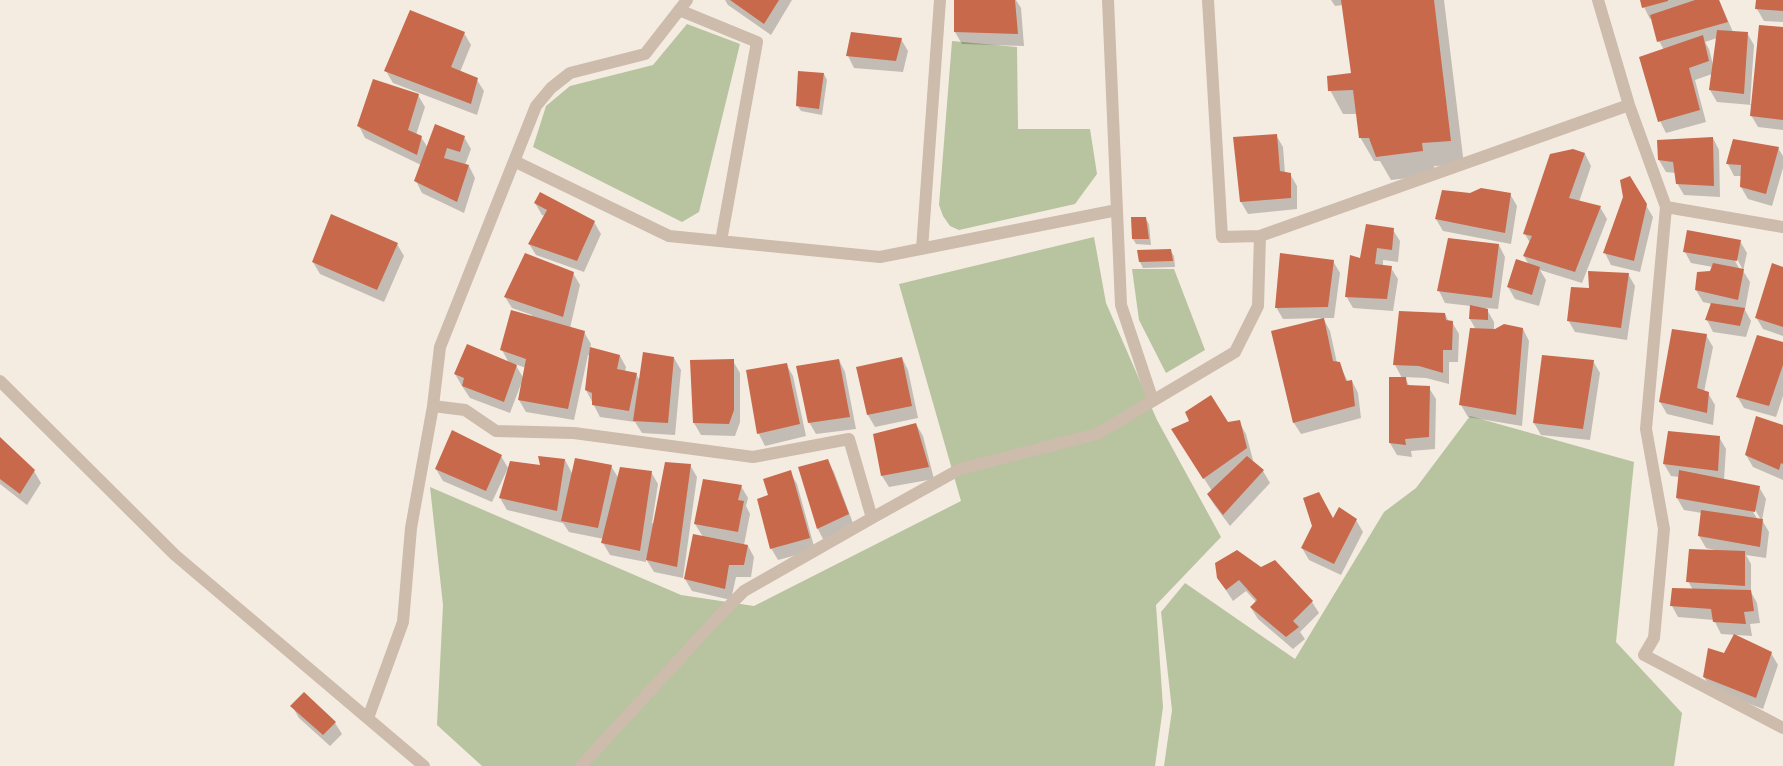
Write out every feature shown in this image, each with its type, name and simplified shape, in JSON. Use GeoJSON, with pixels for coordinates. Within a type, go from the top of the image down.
{"type":"FeatureCollection","features":[{"type":"Feature","properties":{"kind":"street"},"geometry":{"type":"LineString","coordinates":[[922,248],[940,0]]}},
{"type":"Feature","properties":{"kind":"street"},"geometry":{"type":"LineString","coordinates":[[1108,0],[1121,305],[1153,401]]}},
{"type":"Feature","properties":{"kind":"street"},"geometry":{"type":"LineString","coordinates":[[1208,0],[1222,237],[1260,236],[1628,105]]}},
{"type":"Feature","properties":{"kind":"street"},"geometry":{"type":"LineString","coordinates":[[1598,0],[1628,105],[1666,207],[1646,429],[1664,529],[1654,638],[1644,655],[1783,728]]}},
{"type":"Feature","properties":{"kind":"street"},"geometry":{"type":"LineString","coordinates":[[368,718],[403,622],[411,528],[433,406],[440,347],[536,106],[551,88],[570,73],[645,54],[683,5],[757,42],[721,241]]}},
{"type":"Feature","properties":{"kind":"street"},"geometry":{"type":"LineString","coordinates":[[514,161],[669,236],[880,256],[1117,210]]}},
{"type":"Feature","properties":{"kind":"street"},"geometry":{"type":"LineString","coordinates":[[1666,207],[1783,227]]}},
{"type":"Feature","properties":{"kind":"street"},"geometry":{"type":"LineString","coordinates":[[581,766],[744,591],[960,469],[1097,434],[1235,352],[1258,306],[1260,236]]}},
{"type":"Feature","properties":{"kind":"street"},"geometry":{"type":"LineString","coordinates":[[0,381],[175,555],[424,766]]}},
{"type":"Feature","properties":{"kind":"street"},"geometry":{"type":"LineString","coordinates":[[433,406],[465,410],[496,431],[574,432],[753,457],[849,439],[872,518]]}},
{"type":"Feature","properties":{"kind":"green space"},"geometry":{"type":"Polygon","coordinates":[[[687,24],[740,44],[699,212],[682,222],[533,147],[546,106],[570,86],[653,65],[687,24]]]}},
{"type":"Feature","properties":{"kind":"green space"},"geometry":{"type":"Polygon","coordinates":[[[952,41],[1017,47],[1018,129],[1090,129],[1097,174],[1075,204],[959,230],[950,226],[943,216],[939,205],[952,41]]]}},
{"type":"Feature","properties":{"kind":"green space"},"geometry":{"type":"Polygon","coordinates":[[[1094,237],[1106,303],[1157,420],[1221,537],[1156,605],[1163,707],[1155,766],[482,766],[437,725],[443,605],[430,487],[681,595],[754,606],[961,501],[899,284],[1094,237]]]}},
{"type":"Feature","properties":{"kind":"green space"},"geometry":{"type":"Polygon","coordinates":[[[1132,269],[1174,269],[1205,350],[1166,373],[1139,320],[1132,269]]]}},
{"type":"Feature","properties":{"kind":"green space"},"geometry":{"type":"Polygon","coordinates":[[[1470,416],[1634,462],[1616,642],[1682,713],[1674,766],[1164,766],[1172,710],[1161,612],[1185,583],[1295,659],[1384,512],[1416,488],[1470,416]]]}},
{"type":"Feature","properties":{"kind":"building"},"geometry":{"type":"Polygon","coordinates":[[[730,0],[779,0],[764,24],[730,0]]]}},
{"type":"Feature","properties":{"kind":"building"},"geometry":{"type":"Polygon","coordinates":[[[954,0],[1015,0],[1018,34],[954,32],[954,0]]]}},
{"type":"Feature","properties":{"kind":"building"},"geometry":{"type":"Polygon","coordinates":[[[1341,0],[1434,0],[1451,141],[1422,143],[1423,151],[1376,157],[1369,138],[1359,138],[1353,90],[1328,91],[1327,76],[1351,73],[1341,0]]]}},
{"type":"Feature","properties":{"kind":"building"},"geometry":{"type":"Polygon","coordinates":[[[1640,0],[1668,0],[1668,1],[1642,8],[1640,0]]]}},
{"type":"Feature","properties":{"kind":"building"},"geometry":{"type":"Polygon","coordinates":[[[1695,0],[1719,0],[1728,22],[1657,42],[1650,15],[1695,0]]]}},
{"type":"Feature","properties":{"kind":"building"},"geometry":{"type":"Polygon","coordinates":[[[1756,0],[1783,0],[1783,11],[1755,9],[1756,0]]]}},
{"type":"Feature","properties":{"kind":"building"},"geometry":{"type":"Polygon","coordinates":[[[410,10],[465,32],[451,67],[478,78],[471,104],[384,71],[410,10]]]}},
{"type":"Feature","properties":{"kind":"building"},"geometry":{"type":"Polygon","coordinates":[[[1759,25],[1783,27],[1783,120],[1750,116],[1759,25]]]}},
{"type":"Feature","properties":{"kind":"building"},"geometry":{"type":"Polygon","coordinates":[[[1717,30],[1748,32],[1744,94],[1709,90],[1717,30]]]}},
{"type":"Feature","properties":{"kind":"building"},"geometry":{"type":"Polygon","coordinates":[[[851,32],[902,38],[896,61],[846,56],[851,32]]]}},
{"type":"Feature","properties":{"kind":"building"},"geometry":{"type":"Polygon","coordinates":[[[1703,35],[1709,61],[1689,68],[1700,110],[1658,122],[1639,57],[1703,35]]]}},
{"type":"Feature","properties":{"kind":"building"},"geometry":{"type":"Polygon","coordinates":[[[798,71],[824,73],[819,109],[796,106],[798,71]]]}},
{"type":"Feature","properties":{"kind":"building"},"geometry":{"type":"Polygon","coordinates":[[[373,79],[419,94],[408,130],[422,136],[417,155],[357,126],[373,79]]]}},
{"type":"Feature","properties":{"kind":"building"},"geometry":{"type":"Polygon","coordinates":[[[435,124],[465,136],[460,152],[447,148],[444,158],[469,165],[457,202],[414,181],[435,124]]]}},
{"type":"Feature","properties":{"kind":"building"},"geometry":{"type":"Polygon","coordinates":[[[1277,134],[1280,171],[1291,173],[1291,198],[1240,202],[1233,137],[1277,134]]]}},
{"type":"Feature","properties":{"kind":"building"},"geometry":{"type":"Polygon","coordinates":[[[1713,137],[1714,186],[1676,184],[1673,162],[1658,160],[1657,140],[1713,137]]]}},
{"type":"Feature","properties":{"kind":"building"},"geometry":{"type":"Polygon","coordinates":[[[1733,139],[1779,147],[1766,194],[1740,187],[1741,165],[1726,164],[1733,139]]]}},
{"type":"Feature","properties":{"kind":"building"},"geometry":{"type":"Polygon","coordinates":[[[1573,149],[1585,153],[1569,198],[1601,206],[1575,272],[1523,256],[1532,236],[1523,234],[1550,154],[1573,149]]]}},
{"type":"Feature","properties":{"kind":"building"},"geometry":{"type":"Polygon","coordinates":[[[1630,176],[1647,204],[1634,261],[1603,253],[1623,197],[1620,180],[1630,176]]]}},
{"type":"Feature","properties":{"kind":"building"},"geometry":{"type":"Polygon","coordinates":[[[1481,188],[1511,193],[1505,233],[1435,219],[1442,190],[1470,193],[1481,188]]]}},
{"type":"Feature","properties":{"kind":"building"},"geometry":{"type":"Polygon","coordinates":[[[540,192],[595,221],[577,261],[528,244],[547,210],[534,203],[540,192]]]}},
{"type":"Feature","properties":{"kind":"building"},"geometry":{"type":"Polygon","coordinates":[[[331,214],[398,243],[377,290],[312,262],[331,214]]]}},
{"type":"Feature","properties":{"kind":"building"},"geometry":{"type":"Polygon","coordinates":[[[1131,217],[1146,217],[1149,239],[1132,239],[1131,217]]]}},
{"type":"Feature","properties":{"kind":"building"},"geometry":{"type":"Polygon","coordinates":[[[1366,224],[1394,228],[1392,250],[1377,248],[1375,264],[1392,266],[1387,299],[1345,297],[1350,255],[1360,258],[1366,224]]]}},
{"type":"Feature","properties":{"kind":"building"},"geometry":{"type":"Polygon","coordinates":[[[1687,230],[1741,240],[1737,261],[1683,252],[1687,230]]]}},
{"type":"Feature","properties":{"kind":"building"},"geometry":{"type":"Polygon","coordinates":[[[1448,238],[1499,244],[1492,298],[1437,291],[1448,238]]]}},
{"type":"Feature","properties":{"kind":"building"},"geometry":{"type":"Polygon","coordinates":[[[1171,249],[1173,261],[1139,262],[1137,250],[1171,249]]]}},
{"type":"Feature","properties":{"kind":"building"},"geometry":{"type":"Polygon","coordinates":[[[525,253],[574,272],[563,317],[504,297],[525,253]]]}},
{"type":"Feature","properties":{"kind":"building"},"geometry":{"type":"Polygon","coordinates":[[[1280,253],[1334,260],[1328,307],[1275,308],[1280,253]]]}},
{"type":"Feature","properties":{"kind":"building"},"geometry":{"type":"Polygon","coordinates":[[[1516,259],[1540,267],[1532,295],[1507,287],[1516,259]]]}},
{"type":"Feature","properties":{"kind":"building"},"geometry":{"type":"Polygon","coordinates":[[[1713,263],[1744,269],[1738,300],[1695,290],[1697,272],[1710,271],[1713,263]]]}},
{"type":"Feature","properties":{"kind":"building"},"geometry":{"type":"Polygon","coordinates":[[[1772,263],[1783,267],[1783,327],[1755,318],[1772,263]]]}},
{"type":"Feature","properties":{"kind":"building"},"geometry":{"type":"Polygon","coordinates":[[[1588,271],[1629,273],[1621,328],[1567,321],[1571,287],[1589,288],[1588,271]]]}},
{"type":"Feature","properties":{"kind":"building"},"geometry":{"type":"Polygon","coordinates":[[[1711,303],[1745,308],[1740,326],[1705,320],[1711,303]]]}},
{"type":"Feature","properties":{"kind":"building"},"geometry":{"type":"Polygon","coordinates":[[[1470,305],[1488,309],[1488,320],[1469,319],[1470,305]]]}},
{"type":"Feature","properties":{"kind":"building"},"geometry":{"type":"Polygon","coordinates":[[[511,310],[585,331],[568,409],[518,400],[526,359],[500,350],[511,310]]]}},
{"type":"Feature","properties":{"kind":"building"},"geometry":{"type":"Polygon","coordinates":[[[1399,311],[1445,313],[1446,320],[1453,321],[1452,350],[1443,350],[1443,373],[1419,366],[1393,365],[1399,311]]]}},
{"type":"Feature","properties":{"kind":"building"},"geometry":{"type":"Polygon","coordinates":[[[1324,318],[1333,361],[1340,362],[1346,381],[1352,380],[1355,406],[1293,423],[1271,331],[1324,318]]]}},
{"type":"Feature","properties":{"kind":"building"},"geometry":{"type":"Polygon","coordinates":[[[1504,324],[1523,328],[1516,415],[1459,405],[1470,328],[1495,329],[1504,324]]]}},
{"type":"Feature","properties":{"kind":"building"},"geometry":{"type":"Polygon","coordinates":[[[1672,329],[1707,334],[1697,388],[1709,392],[1707,413],[1659,402],[1672,329]]]}},
{"type":"Feature","properties":{"kind":"building"},"geometry":{"type":"Polygon","coordinates":[[[1757,335],[1783,342],[1783,365],[1769,406],[1736,397],[1757,335]]]}},
{"type":"Feature","properties":{"kind":"building"},"geometry":{"type":"Polygon","coordinates":[[[467,344],[517,365],[504,402],[462,386],[464,378],[454,374],[467,344]]]}},
{"type":"Feature","properties":{"kind":"building"},"geometry":{"type":"Polygon","coordinates":[[[590,347],[620,355],[617,369],[637,373],[629,411],[592,405],[592,393],[585,390],[590,347]]]}},
{"type":"Feature","properties":{"kind":"building"},"geometry":{"type":"Polygon","coordinates":[[[643,352],[674,357],[668,423],[633,421],[643,352]]]}},
{"type":"Feature","properties":{"kind":"building"},"geometry":{"type":"Polygon","coordinates":[[[1542,355],[1594,360],[1583,429],[1533,423],[1542,355]]]}},
{"type":"Feature","properties":{"kind":"building"},"geometry":{"type":"Polygon","coordinates":[[[902,357],[912,406],[867,415],[856,367],[902,357]]]}},
{"type":"Feature","properties":{"kind":"building"},"geometry":{"type":"Polygon","coordinates":[[[734,359],[734,410],[729,424],[693,423],[690,360],[734,359]]]}},
{"type":"Feature","properties":{"kind":"building"},"geometry":{"type":"Polygon","coordinates":[[[839,359],[850,417],[808,423],[796,366],[839,359]]]}},
{"type":"Feature","properties":{"kind":"building"},"geometry":{"type":"Polygon","coordinates":[[[787,363],[800,424],[757,434],[746,370],[787,363]]]}},
{"type":"Feature","properties":{"kind":"building"},"geometry":{"type":"Polygon","coordinates":[[[1389,377],[1406,377],[1407,385],[1430,386],[1429,437],[1405,439],[1406,445],[1389,443],[1389,377]]]}},
{"type":"Feature","properties":{"kind":"building"},"geometry":{"type":"Polygon","coordinates":[[[1211,395],[1228,422],[1240,420],[1247,448],[1203,479],[1171,429],[1189,421],[1185,412],[1211,395]]]}},
{"type":"Feature","properties":{"kind":"building"},"geometry":{"type":"Polygon","coordinates":[[[1756,416],[1783,425],[1783,464],[1781,463],[1779,470],[1745,455],[1756,416]]]}},
{"type":"Feature","properties":{"kind":"building"},"geometry":{"type":"Polygon","coordinates":[[[916,423],[929,467],[881,476],[873,434],[916,423]]]}},
{"type":"Feature","properties":{"kind":"building"},"geometry":{"type":"Polygon","coordinates":[[[452,430],[502,455],[486,491],[435,469],[452,430]]]}},
{"type":"Feature","properties":{"kind":"building"},"geometry":{"type":"Polygon","coordinates":[[[1668,431],[1720,436],[1718,471],[1663,464],[1668,431]]]}},
{"type":"Feature","properties":{"kind":"building"},"geometry":{"type":"Polygon","coordinates":[[[0,437],[35,470],[20,494],[0,479],[0,437]]]}},
{"type":"Feature","properties":{"kind":"building"},"geometry":{"type":"Polygon","coordinates":[[[538,456],[565,459],[557,511],[499,498],[510,461],[540,465],[538,456]]]}},
{"type":"Feature","properties":{"kind":"building"},"geometry":{"type":"Polygon","coordinates":[[[1247,456],[1264,470],[1223,515],[1207,494],[1247,456]]]}},
{"type":"Feature","properties":{"kind":"building"},"geometry":{"type":"Polygon","coordinates":[[[575,458],[612,465],[598,528],[561,521],[575,458]]]}},
{"type":"Feature","properties":{"kind":"building"},"geometry":{"type":"Polygon","coordinates":[[[828,459],[849,514],[817,529],[798,467],[828,459]]]}},
{"type":"Feature","properties":{"kind":"building"},"geometry":{"type":"Polygon","coordinates":[[[665,462],[691,464],[677,567],[646,560],[665,462]]]}},
{"type":"Feature","properties":{"kind":"building"},"geometry":{"type":"Polygon","coordinates":[[[620,467],[652,471],[640,551],[601,543],[620,467]]]}},
{"type":"Feature","properties":{"kind":"building"},"geometry":{"type":"Polygon","coordinates":[[[791,470],[810,538],[770,549],[757,499],[768,495],[763,479],[791,470]]]}},
{"type":"Feature","properties":{"kind":"building"},"geometry":{"type":"Polygon","coordinates":[[[1679,470],[1760,486],[1755,512],[1676,498],[1679,470]]]}},
{"type":"Feature","properties":{"kind":"building"},"geometry":{"type":"Polygon","coordinates":[[[703,479],[742,485],[738,500],[744,501],[738,532],[694,524],[703,479]]]}},
{"type":"Feature","properties":{"kind":"building"},"geometry":{"type":"Polygon","coordinates":[[[1319,492],[1333,518],[1339,507],[1357,519],[1334,564],[1301,548],[1312,526],[1303,498],[1319,492]]]}},
{"type":"Feature","properties":{"kind":"building"},"geometry":{"type":"Polygon","coordinates":[[[1701,510],[1763,519],[1760,547],[1698,536],[1701,510]]]}},
{"type":"Feature","properties":{"kind":"building"},"geometry":{"type":"Polygon","coordinates":[[[693,534],[748,545],[744,565],[729,565],[725,589],[684,579],[693,534]]]}},
{"type":"Feature","properties":{"kind":"building"},"geometry":{"type":"Polygon","coordinates":[[[1689,549],[1745,551],[1745,586],[1686,582],[1689,549]]]}},
{"type":"Feature","properties":{"kind":"building"},"geometry":{"type":"Polygon","coordinates":[[[1237,550],[1261,567],[1275,560],[1313,601],[1293,621],[1299,627],[1286,637],[1250,607],[1257,600],[1239,580],[1226,590],[1217,578],[1215,563],[1237,550]]]}},
{"type":"Feature","properties":{"kind":"building"},"geometry":{"type":"Polygon","coordinates":[[[1672,588],[1751,590],[1754,611],[1744,612],[1746,624],[1713,622],[1711,609],[1670,606],[1672,588]]]}},
{"type":"Feature","properties":{"kind":"building"},"geometry":{"type":"Polygon","coordinates":[[[1734,634],[1772,652],[1756,698],[1703,677],[1708,648],[1724,653],[1734,634]]]}},
{"type":"Feature","properties":{"kind":"building"},"geometry":{"type":"Polygon","coordinates":[[[304,692],[336,722],[323,735],[290,706],[304,692]]]}}]}
